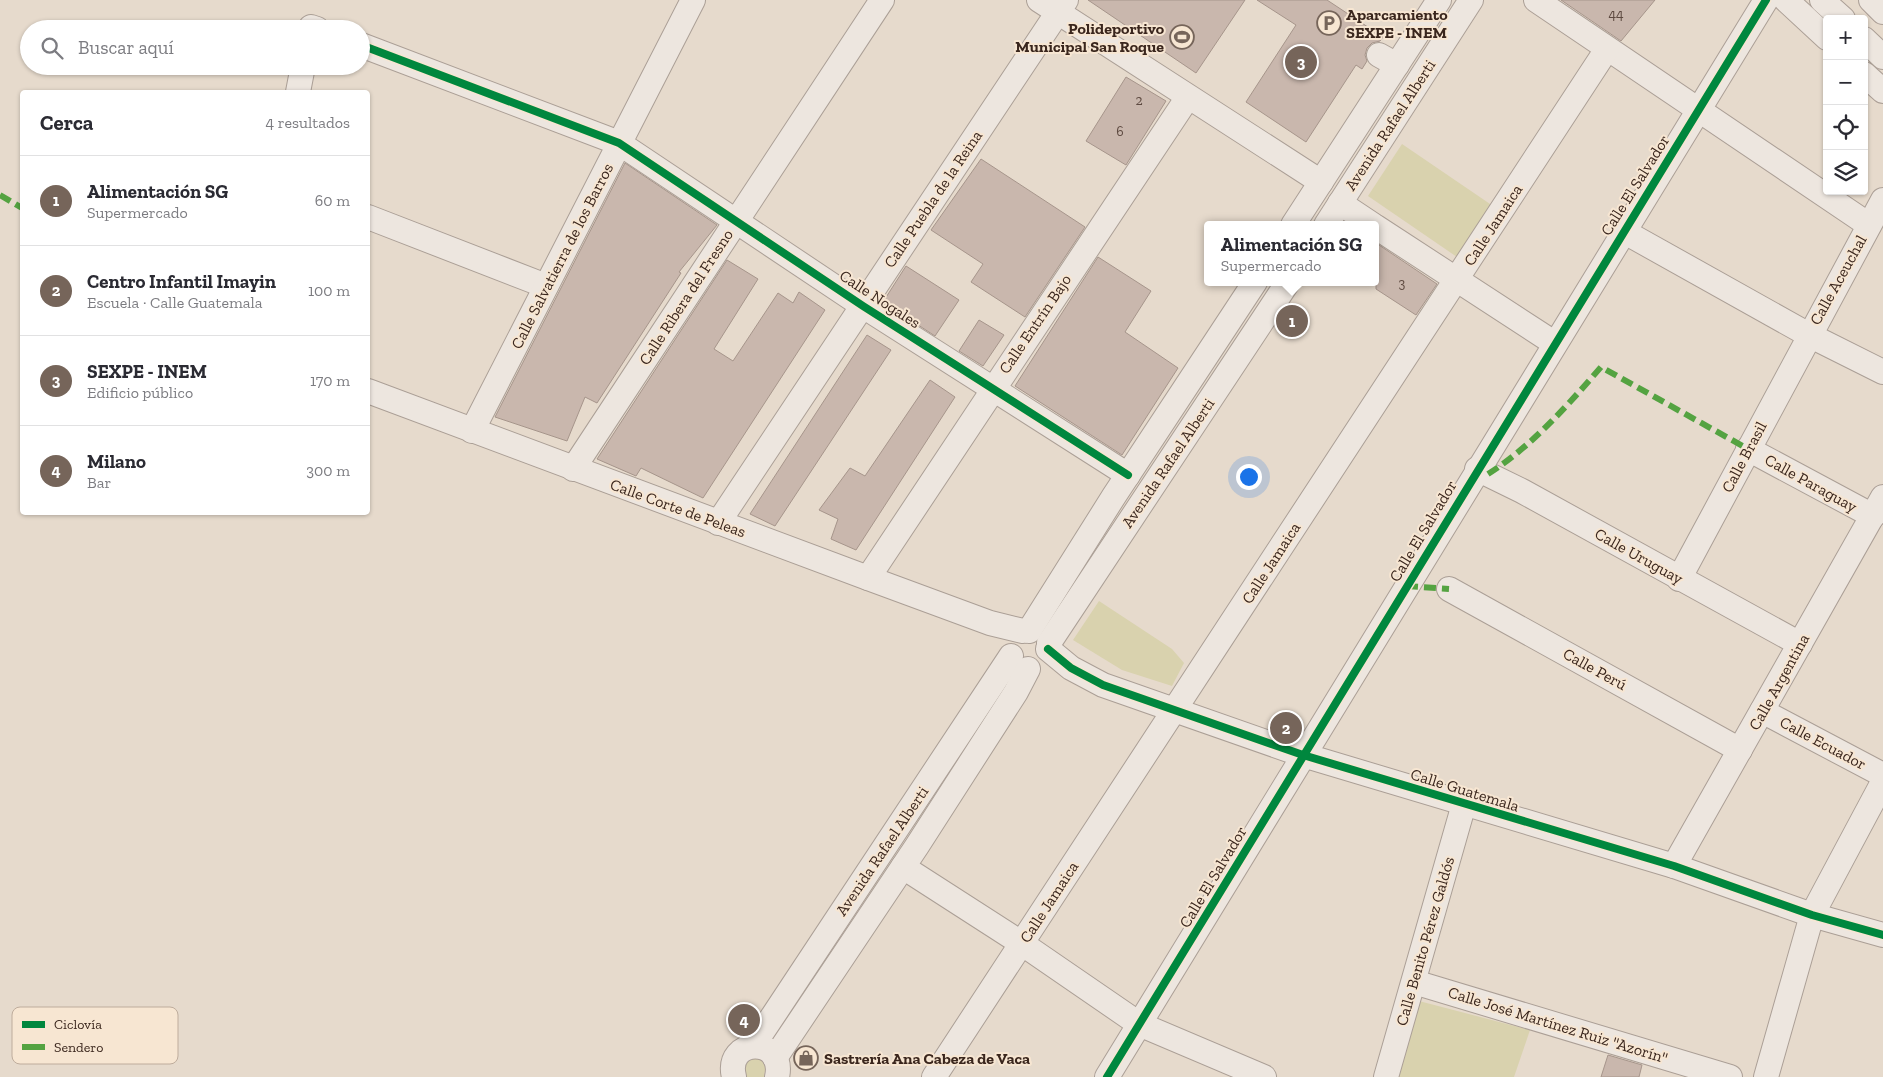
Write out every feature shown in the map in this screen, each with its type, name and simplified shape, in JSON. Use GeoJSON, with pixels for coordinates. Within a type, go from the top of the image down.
{"type":"FeatureCollection","features":[{"type":"Feature","properties":{"kind":"street","name":"Calle Salvatierra de los Barros"},"geometry":{"type":"LineString","coordinates":[[472,431],[693,0]]}},
{"type":"Feature","properties":{"kind":"street","name":"Calle Ribera del Fresno"},"geometry":{"type":"LineString","coordinates":[[573,469],[882,0]]}},
{"type":"Feature","properties":{"kind":"street","name":"Avenida Rafael Alberti"},"geometry":{"type":"LineString","coordinates":[[1297,221],[1322,182],[1388,60],[1439,0]]}},
{"type":"Feature","properties":{"kind":"street","name":"Avenida Rafael Alberti"},"geometry":{"type":"LineString","coordinates":[[1329,221],[1471,0]]}},
{"type":"Feature","properties":{"kind":"street"},"geometry":{"type":"LineString","coordinates":[[1536,0],[1869,225]]}},
{"type":"Feature","properties":{"kind":"street","name":"Calle El Salvador"},"geometry":{"type":"LineString","coordinates":[[1107,1077],[1623,230],[1766,0]]}},
{"type":"Feature","properties":{"kind":"street"},"geometry":{"type":"LineString","coordinates":[[1786,0],[1823,34]]}},
{"type":"Feature","properties":{"kind":"street"},"geometry":{"type":"LineString","coordinates":[[1871,0],[1883,12]]}},
{"type":"Feature","properties":{"kind":"street"},"geometry":{"type":"LineString","coordinates":[[1054,4],[1188,97],[1322,182]]}},
{"type":"Feature","properties":{"kind":"street","name":"Calle Puebla de la Reina"},"geometry":{"type":"LineString","coordinates":[[718,523],[863,306],[1054,4]]}},
{"type":"Feature","properties":{"kind":"street"},"geometry":{"type":"LineString","coordinates":[[1868,43],[1883,56]]}},
{"type":"Feature","properties":{"kind":"street","name":"Calle Nogales"},"geometry":{"type":"LineString","coordinates":[[370,49],[620,143],[863,306],[1128,475]]}},
{"type":"Feature","properties":{"kind":"street","name":"Calle Jamaica"},"geometry":{"type":"LineString","coordinates":[[934,1077],[1458,280],[1607,49]]}},
{"type":"Feature","properties":{"kind":"street"},"geometry":{"type":"LineString","coordinates":[[298,90],[301,75]]}},
{"type":"Feature","properties":{"kind":"street"},"geometry":{"type":"LineString","coordinates":[[1868,78],[1883,91]]}},
{"type":"Feature","properties":{"kind":"street","name":"Calle Entrín Bajo"},"geometry":{"type":"LineString","coordinates":[[868,578],[1188,97]]}},
{"type":"Feature","properties":{"kind":"street","name":"Calle Aceuchal"},"geometry":{"type":"LineString","coordinates":[[1809,335],[1883,200]]}},
{"type":"Feature","properties":{"kind":"street"},"geometry":{"type":"LineString","coordinates":[[1340,203],[1367,221]]}},
{"type":"Feature","properties":{"kind":"street"},"geometry":{"type":"LineString","coordinates":[[370,218],[546,286]]}},
{"type":"Feature","properties":{"kind":"street"},"geometry":{"type":"LineString","coordinates":[[1379,229],[1554,343]]}},
{"type":"Feature","properties":{"kind":"street"},"geometry":{"type":"LineString","coordinates":[[1623,230],[1809,335],[1883,372]]}},
{"type":"Feature","properties":{"kind":"street","name":"Avenida Rafael Alberti"},"geometry":{"type":"LineString","coordinates":[[780,1071],[903,867],[1016,692],[1029,649],[1128,475],[1253,286]]}},
{"type":"Feature","properties":{"kind":"street","name":"Avenida Rafael Alberti"},"geometry":{"type":"LineString","coordinates":[[754,1046],[1029,649],[1285,286]]}},
{"type":"Feature","properties":{"kind":"street","name":"Calle Brasil"},"geometry":{"type":"LineString","coordinates":[[1679,579],[1809,335]]}},
{"type":"Feature","properties":{"kind":"street","name":"Calle Corte de Peleas"},"geometry":{"type":"LineString","coordinates":[[370,392],[990,623],[1029,649]]}},
{"type":"Feature","properties":{"kind":"street","name":"Calle Paraguay"},"geometry":{"type":"LineString","coordinates":[[1748,449],[1878,507]]}},
{"type":"Feature","properties":{"kind":"street","name":"Calle Uruguay"},"geometry":{"type":"LineString","coordinates":[[1477,469],[1522,491],[1800,644]]}},
{"type":"Feature","properties":{"kind":"street","name":"Calle Argentina"},"geometry":{"type":"LineString","coordinates":[[1674,866],[1878,507]]}},
{"type":"Feature","properties":{"kind":"street","name":"Calle Perú"},"geometry":{"type":"LineString","coordinates":[[1449,589],[1740,750]]}},
{"type":"Feature","properties":{"kind":"street","name":"Calle Guatemala"},"geometry":{"type":"LineString","coordinates":[[1029,649],[1104,685],[1304,755],[1674,866],[1812,915],[1883,935]]}},
{"type":"Feature","properties":{"kind":"street","name":"Calle Ecuador"},"geometry":{"type":"LineString","coordinates":[[1762,711],[1883,775]]}},
{"type":"Feature","properties":{"kind":"street"},"geometry":{"type":"LineString","coordinates":[[1766,1077],[1812,915],[1883,782]]}},
{"type":"Feature","properties":{"kind":"street","name":"Calle Benito Pérez Galdós"},"geometry":{"type":"LineString","coordinates":[[1386,1077],[1464,804]]}},
{"type":"Feature","properties":{"kind":"street"},"geometry":{"type":"LineString","coordinates":[[903,867],[1021,943],[1139,1024],[1264,1077]]}},
{"type":"Feature","properties":{"kind":"street","name":"Calle José Martínez Ruiz \"Azorín\""},"geometry":{"type":"LineString","coordinates":[[1414,982],[1730,1077]]}},
{"type":"Feature","properties":{"kind":"street"},"geometry":{"type":"LineString","coordinates":[[733,1076],[734,1062],[737,1056],[741,1051],[754,1046],[766,1049],[780,1071]]}},
{"type":"Feature","properties":{"kind":"shaded area"},"geometry":{"type":"Polygon","coordinates":[[[1402,144],[1493,206],[1457,257],[1368,196],[1402,144]]]}},
{"type":"Feature","properties":{"kind":"shaded area"},"geometry":{"type":"Polygon","coordinates":[[[1099,601],[1172,649],[1184,663],[1172,686],[1122,670],[1073,640],[1099,601]]]}},
{"type":"Feature","properties":{"kind":"shaded area"},"geometry":{"type":"Polygon","coordinates":[[[1419,1001],[1530,1030],[1514,1077],[1398,1077],[1419,1001]]]}},
{"type":"Feature","properties":{"kind":"shaded area"},"geometry":{"type":"Polygon","coordinates":[[[759,1056],[766,1064],[764,1077],[743,1077],[741,1064],[759,1056]]]}},
{"type":"Feature","properties":{"kind":"building","name":"Polideportivo Municipal San Roque"},"geometry":{"type":"Polygon","coordinates":[[[1088,0],[1245,0],[1196,73],[1088,0]]]}},
{"type":"Feature","properties":{"kind":"building"},"geometry":{"type":"Polygon","coordinates":[[[1257,0],[1327,0],[1383,37],[1380,41],[1372,43],[1367,48],[1365,55],[1367,61],[1362,69],[1356,65],[1306,142],[1246,102],[1296,25],[1257,0]]]}},
{"type":"Feature","properties":{"kind":"building"},"geometry":{"type":"Polygon","coordinates":[[[1561,0],[1655,0],[1621,41],[1561,0]]]}},
{"type":"Feature","properties":{"kind":"building"},"geometry":{"type":"Polygon","coordinates":[[[1126,77],[1166,101],[1126,165],[1086,141],[1126,77]]]}},
{"type":"Feature","properties":{"kind":"building"},"geometry":{"type":"Polygon","coordinates":[[[981,159],[1085,227],[1025,317],[971,282],[983,264],[931,230],[981,159]]]}},
{"type":"Feature","properties":{"kind":"building"},"geometry":{"type":"Polygon","coordinates":[[[625,163],[717,225],[679,272],[681,273],[597,403],[585,397],[567,441],[495,417],[625,163]]]}},
{"type":"Feature","properties":{"kind":"building"},"geometry":{"type":"Polygon","coordinates":[[[1379,245],[1437,284],[1416,315],[1376,289],[1376,286],[1379,286],[1379,245]]]}},
{"type":"Feature","properties":{"kind":"building"},"geometry":{"type":"Polygon","coordinates":[[[1098,257],[1151,291],[1125,332],[1178,368],[1122,455],[1015,386],[1098,257]]]}},
{"type":"Feature","properties":{"kind":"building"},"geometry":{"type":"Polygon","coordinates":[[[727,260],[758,279],[714,349],[733,361],[778,293],[793,303],[799,292],[825,310],[703,498],[641,468],[636,476],[597,459],[727,260]]]}},
{"type":"Feature","properties":{"kind":"building"},"geometry":{"type":"Polygon","coordinates":[[[906,266],[959,300],[935,336],[883,302],[906,266]]]}},
{"type":"Feature","properties":{"kind":"building"},"geometry":{"type":"Polygon","coordinates":[[[979,320],[1004,335],[983,366],[959,351],[979,320]]]}},
{"type":"Feature","properties":{"kind":"building"},"geometry":{"type":"Polygon","coordinates":[[[867,335],[891,350],[775,526],[750,514],[867,335]]]}},
{"type":"Feature","properties":{"kind":"building"},"geometry":{"type":"Polygon","coordinates":[[[930,380],[955,397],[856,550],[831,539],[838,519],[819,510],[850,468],[865,476],[930,380]]]}},
{"type":"Feature","properties":{"kind":"building"},"geometry":{"type":"Polygon","coordinates":[[[1608,1055],[1642,1065],[1639,1077],[1601,1077],[1608,1055]]]}},
{"type":"Feature","properties":{"kind":"marked path"},"geometry":{"type":"LineString","coordinates":[[0,195],[20,207]]}},
{"type":"Feature","properties":{"kind":"marked path"},"geometry":{"type":"LineString","coordinates":[[1488,474],[1534,438],[1562,411],[1601,367],[1748,449]]}},
{"type":"Feature","properties":{"kind":"marked path"},"geometry":{"type":"LineString","coordinates":[[1406,586],[1449,589]]}},
{"type":"Feature","properties":{"kind":"cycle path"},"geometry":{"type":"LineString","coordinates":[[1107,1077],[1766,0]]}},
{"type":"Feature","properties":{"kind":"cycle path"},"geometry":{"type":"LineString","coordinates":[[370,48],[619,143],[863,306],[1128,475]]}},
{"type":"Feature","properties":{"kind":"cycle path"},"geometry":{"type":"LineString","coordinates":[[1048,649],[1071,668],[1103,685],[1303,755],[1674,866],[1812,915],[1883,935]]}},
{"type":"Feature","properties":{"kind":"place","name":"Aparcamiento SEXPE - INEM"},"geometry":{"type":"Point","coordinates":[1329,23]}},
{"type":"Feature","properties":{"kind":"place","name":"Polideportivo Municipal San Roque"},"geometry":{"type":"Point","coordinates":[1182,37]}},
{"type":"Feature","properties":{"kind":"place","name":"SEXPE - INEM"},"geometry":{"type":"Point","coordinates":[1301,62]}},
{"type":"Feature","properties":{"kind":"place","name":"Alimentación SG"},"geometry":{"type":"Point","coordinates":[1292,321]}},
{"type":"Feature","properties":{"kind":"place","name":"Centro Infantil Imayin"},"geometry":{"type":"Point","coordinates":[1286,728]}},
{"type":"Feature","properties":{"kind":"place","name":"Milano"},"geometry":{"type":"Point","coordinates":[744,1020]}},
{"type":"Feature","properties":{"kind":"place","name":"Sastrería Ana Cabeza de Vaca"},"geometry":{"type":"Point","coordinates":[806,1058]}}]}
